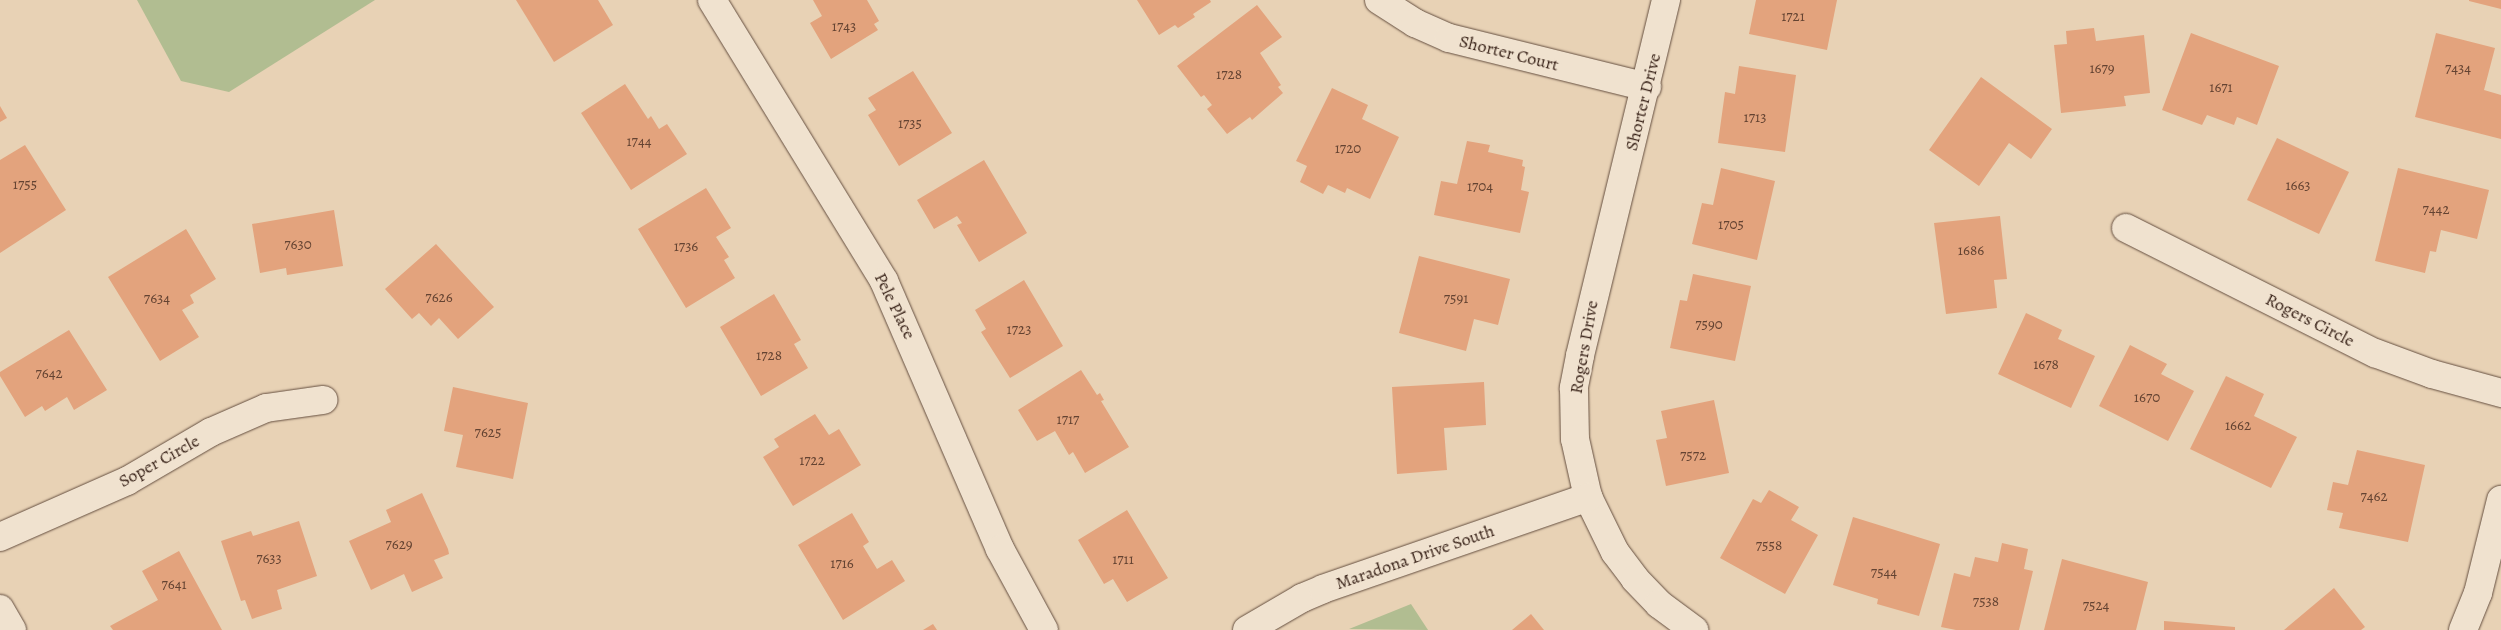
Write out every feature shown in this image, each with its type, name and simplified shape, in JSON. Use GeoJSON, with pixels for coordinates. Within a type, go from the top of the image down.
{"type":"FeatureCollection","features":[{"type":"Feature","properties":{"kind":"street","name":"Pele Place"},"geometry":{"type":"LineString","coordinates":[[712,0],[884,280],[1000,549],[1044,630]]}},
{"type":"Feature","properties":{"kind":"street","name":"Shorter Court"},"geometry":{"type":"LineString","coordinates":[[1379,0],[1415,23],[1449,38],[1647,87]]}},
{"type":"Feature","properties":{"kind":"street","name":"Shorter Drive"},"geometry":{"type":"LineString","coordinates":[[1616,204],[1647,87],[1666,0]]}},
{"type":"Feature","properties":{"kind":"street","name":"Rogers Drive"},"geometry":{"type":"LineString","coordinates":[[1616,204],[1574,388],[1575,440],[1588,496],[1615,552],[1635,579],[1672,616],[1694,630]]}},
{"type":"Feature","properties":{"kind":"street","name":"Rogers Circle"},"geometry":{"type":"LineString","coordinates":[[2126,228],[2375,353],[2432,374],[2501,393]]}},
{"type":"Feature","properties":{"kind":"street","name":"Soper Circle"},"geometry":{"type":"LineString","coordinates":[[0,537],[127,481],[211,432],[266,408],[323,400]]}},
{"type":"Feature","properties":{"kind":"street","name":"Maradona Drive South"},"geometry":{"type":"LineString","coordinates":[[1248,630],[1302,598],[1323,589],[1588,496]]}},
{"type":"Feature","properties":{"kind":"street"},"geometry":{"type":"LineString","coordinates":[[2463,630],[2478,593],[2501,500]]}},
{"type":"Feature","properties":{"kind":"street"},"geometry":{"type":"LineString","coordinates":[[0,609],[12,630]]}},
{"type":"Feature","properties":{"kind":"green space"},"geometry":{"type":"Polygon","coordinates":[[[137,0],[375,0],[229,92],[181,81],[137,0]]]}},
{"type":"Feature","properties":{"kind":"green space"},"geometry":{"type":"Polygon","coordinates":[[[1411,604],[1428,630],[1349,629],[1411,604]]]}},
{"type":"Feature","properties":{"kind":"building"},"geometry":{"type":"Polygon","coordinates":[[[516,0],[598,0],[613,25],[554,62],[516,0]]]}},
{"type":"Feature","properties":{"kind":"building"},"geometry":{"type":"Polygon","coordinates":[[[813,0],[867,0],[879,21],[874,24],[878,30],[831,59],[810,23],[822,16],[813,0]]]}},
{"type":"Feature","properties":{"kind":"building"},"geometry":{"type":"Polygon","coordinates":[[[1137,0],[1210,0],[1211,2],[1193,14],[1195,17],[1178,28],[1175,25],[1159,35],[1137,0]]]}},
{"type":"Feature","properties":{"kind":"building"},"geometry":{"type":"Polygon","coordinates":[[[1756,0],[1837,0],[1827,50],[1749,34],[1756,0]]]}},
{"type":"Feature","properties":{"kind":"building"},"geometry":{"type":"Polygon","coordinates":[[[2501,0],[2501,9],[2469,1],[2501,0]]]}},
{"type":"Feature","properties":{"kind":"building"},"geometry":{"type":"Polygon","coordinates":[[[1257,5],[1282,37],[1260,53],[1281,85],[1278,87],[1283,93],[1252,120],[1250,117],[1227,134],[1207,109],[1212,105],[1204,95],[1201,97],[1177,66],[1257,5]]]}},
{"type":"Feature","properties":{"kind":"building"},"geometry":{"type":"Polygon","coordinates":[[[2094,28],[2096,41],[2144,35],[2150,93],[2124,96],[2126,106],[2061,113],[2054,45],[2067,44],[2066,31],[2094,28]]]}},
{"type":"Feature","properties":{"kind":"building"},"geometry":{"type":"Polygon","coordinates":[[[2191,33],[2279,66],[2257,125],[2237,117],[2234,125],[2207,115],[2202,125],[2162,110],[2191,33]]]}},
{"type":"Feature","properties":{"kind":"building"},"geometry":{"type":"Polygon","coordinates":[[[2436,33],[2495,48],[2484,90],[2501,95],[2501,139],[2415,117],[2436,33]]]}},
{"type":"Feature","properties":{"kind":"building"},"geometry":{"type":"Polygon","coordinates":[[[1739,66],[1796,75],[1785,152],[1718,143],[1725,92],[1735,94],[1739,66]]]}},
{"type":"Feature","properties":{"kind":"building"},"geometry":{"type":"Polygon","coordinates":[[[913,71],[952,133],[899,166],[868,115],[876,110],[868,98],[913,71]]]}},
{"type":"Feature","properties":{"kind":"building"},"geometry":{"type":"Polygon","coordinates":[[[1981,77],[2052,129],[2031,159],[2009,143],[1979,186],[1929,150],[1981,77]]]}},
{"type":"Feature","properties":{"kind":"building"},"geometry":{"type":"Polygon","coordinates":[[[625,84],[648,119],[651,116],[659,129],[667,124],[687,154],[631,190],[581,113],[625,84]]]}},
{"type":"Feature","properties":{"kind":"building"},"geometry":{"type":"Polygon","coordinates":[[[1332,88],[1368,105],[1362,119],[1399,137],[1370,199],[1347,188],[1345,193],[1328,185],[1323,194],[1300,182],[1307,166],[1296,161],[1332,88]]]}},
{"type":"Feature","properties":{"kind":"building"},"geometry":{"type":"Polygon","coordinates":[[[0,106],[7,118],[0,122],[0,106]]]}},
{"type":"Feature","properties":{"kind":"building"},"geometry":{"type":"Polygon","coordinates":[[[2277,138],[2349,172],[2319,234],[2247,200],[2277,138]]]}},
{"type":"Feature","properties":{"kind":"building"},"geometry":{"type":"Polygon","coordinates":[[[1467,141],[1490,145],[1488,152],[1523,160],[1522,166],[1525,167],[1521,190],[1529,192],[1520,233],[1434,215],[1441,181],[1457,184],[1467,141]]]}},
{"type":"Feature","properties":{"kind":"building"},"geometry":{"type":"Polygon","coordinates":[[[25,145],[66,210],[0,253],[0,160],[25,145]]]}},
{"type":"Feature","properties":{"kind":"building"},"geometry":{"type":"Polygon","coordinates":[[[984,160],[1027,233],[979,262],[957,225],[962,223],[957,216],[934,229],[917,200],[984,160]]]}},
{"type":"Feature","properties":{"kind":"building"},"geometry":{"type":"Polygon","coordinates":[[[1721,168],[1775,181],[1757,260],[1692,244],[1702,203],[1713,205],[1721,168]]]}},
{"type":"Feature","properties":{"kind":"building"},"geometry":{"type":"Polygon","coordinates":[[[2398,168],[2489,190],[2477,239],[2441,230],[2436,252],[2430,251],[2425,273],[2375,261],[2398,168]]]}},
{"type":"Feature","properties":{"kind":"building"},"geometry":{"type":"Polygon","coordinates":[[[706,188],[731,228],[716,237],[729,257],[724,260],[735,278],[686,308],[638,229],[706,188]]]}},
{"type":"Feature","properties":{"kind":"building"},"geometry":{"type":"Polygon","coordinates":[[[334,210],[343,266],[287,275],[286,268],[260,273],[252,224],[334,210]]]}},
{"type":"Feature","properties":{"kind":"building"},"geometry":{"type":"Polygon","coordinates":[[[2000,216],[2007,279],[1994,280],[1997,308],[1946,314],[1934,223],[2000,216]]]}},
{"type":"Feature","properties":{"kind":"building"},"geometry":{"type":"Polygon","coordinates":[[[186,229],[216,279],[190,295],[194,303],[182,310],[199,337],[160,361],[108,277],[186,229]]]}},
{"type":"Feature","properties":{"kind":"building"},"geometry":{"type":"Polygon","coordinates":[[[436,244],[494,307],[458,339],[439,318],[431,326],[419,313],[412,319],[385,289],[436,244]]]}},
{"type":"Feature","properties":{"kind":"building"},"geometry":{"type":"Polygon","coordinates":[[[1419,256],[1510,279],[1498,325],[1474,319],[1466,351],[1399,333],[1419,256]]]}},
{"type":"Feature","properties":{"kind":"building"},"geometry":{"type":"Polygon","coordinates":[[[1693,274],[1751,286],[1735,361],[1670,348],[1680,300],[1687,301],[1693,274]]]}},
{"type":"Feature","properties":{"kind":"building"},"geometry":{"type":"Polygon","coordinates":[[[1024,280],[1063,346],[1010,378],[981,332],[986,329],[975,310],[1024,280]]]}},
{"type":"Feature","properties":{"kind":"building"},"geometry":{"type":"Polygon","coordinates":[[[774,294],[801,340],[794,344],[808,368],[761,396],[720,327],[774,294]]]}},
{"type":"Feature","properties":{"kind":"building"},"geometry":{"type":"Polygon","coordinates":[[[2026,313],[2062,330],[2058,339],[2095,356],[2071,408],[1998,374],[2026,313]]]}},
{"type":"Feature","properties":{"kind":"building"},"geometry":{"type":"Polygon","coordinates":[[[69,330],[107,390],[74,410],[67,397],[45,411],[42,406],[25,417],[0,376],[0,372],[69,330]]]}},
{"type":"Feature","properties":{"kind":"building"},"geometry":{"type":"Polygon","coordinates":[[[2130,345],[2167,364],[2161,374],[2194,391],[2168,441],[2099,406],[2130,345]]]}},
{"type":"Feature","properties":{"kind":"building"},"geometry":{"type":"Polygon","coordinates":[[[1081,370],[1097,395],[1100,393],[1104,400],[1101,401],[1129,447],[1085,473],[1073,452],[1069,455],[1055,431],[1037,441],[1018,410],[1081,370]]]}},
{"type":"Feature","properties":{"kind":"building"},"geometry":{"type":"Polygon","coordinates":[[[2226,376],[2264,394],[2254,416],[2297,437],[2271,488],[2190,449],[2226,376]]]}},
{"type":"Feature","properties":{"kind":"building"},"geometry":{"type":"Polygon","coordinates":[[[1484,382],[1486,425],[1444,428],[1447,470],[1397,474],[1392,387],[1484,382]]]}},
{"type":"Feature","properties":{"kind":"building"},"geometry":{"type":"Polygon","coordinates":[[[453,387],[528,403],[513,479],[456,467],[463,435],[444,431],[453,387]]]}},
{"type":"Feature","properties":{"kind":"building"},"geometry":{"type":"Polygon","coordinates":[[[1714,400],[1729,473],[1666,486],[1656,440],[1667,438],[1661,411],[1714,400]]]}},
{"type":"Feature","properties":{"kind":"building"},"geometry":{"type":"Polygon","coordinates":[[[815,414],[829,435],[839,429],[861,465],[793,506],[763,457],[779,447],[774,439],[815,414]]]}},
{"type":"Feature","properties":{"kind":"building"},"geometry":{"type":"Polygon","coordinates":[[[2357,450],[2425,465],[2408,542],[2339,528],[2343,513],[2327,510],[2333,482],[2348,485],[2357,450]]]}},
{"type":"Feature","properties":{"kind":"building"},"geometry":{"type":"Polygon","coordinates":[[[1769,490],[1799,507],[1791,520],[1818,535],[1785,594],[1720,558],[1753,499],[1761,503],[1769,490]]]}},
{"type":"Feature","properties":{"kind":"building"},"geometry":{"type":"Polygon","coordinates":[[[422,493],[448,549],[449,554],[434,560],[443,578],[412,592],[404,574],[371,590],[349,541],[391,522],[386,510],[422,493]]]}},
{"type":"Feature","properties":{"kind":"building"},"geometry":{"type":"Polygon","coordinates":[[[1127,510],[1168,578],[1127,602],[1113,579],[1104,584],[1078,540],[1127,510]]]}},
{"type":"Feature","properties":{"kind":"building"},"geometry":{"type":"Polygon","coordinates":[[[852,513],[869,542],[863,546],[877,569],[892,560],[905,581],[843,620],[798,545],[852,513]]]}},
{"type":"Feature","properties":{"kind":"building"},"geometry":{"type":"Polygon","coordinates":[[[1853,517],[1940,544],[1919,616],[1877,604],[1878,599],[1833,585],[1853,517]]]}},
{"type":"Feature","properties":{"kind":"building"},"geometry":{"type":"Polygon","coordinates":[[[299,521],[317,576],[277,590],[282,609],[252,619],[245,600],[241,601],[221,541],[251,531],[253,536],[299,521]]]}},
{"type":"Feature","properties":{"kind":"building"},"geometry":{"type":"Polygon","coordinates":[[[2002,543],[2028,549],[2024,569],[2033,571],[2019,630],[1956,630],[1941,627],[1954,573],[1970,577],[1975,557],[1998,562],[2002,543]]]}},
{"type":"Feature","properties":{"kind":"building"},"geometry":{"type":"Polygon","coordinates":[[[179,551],[222,630],[113,630],[110,626],[158,600],[142,571],[179,551]]]}},
{"type":"Feature","properties":{"kind":"building"},"geometry":{"type":"Polygon","coordinates":[[[2062,559],[2148,582],[2136,630],[2044,630],[2062,559]]]}},
{"type":"Feature","properties":{"kind":"building"},"geometry":{"type":"Polygon","coordinates":[[[2334,588],[2365,627],[2361,630],[2284,630],[2334,588]]]}},
{"type":"Feature","properties":{"kind":"building"},"geometry":{"type":"Polygon","coordinates":[[[1531,614],[1544,630],[1512,630],[1531,614]]]}},
{"type":"Feature","properties":{"kind":"building"},"geometry":{"type":"Polygon","coordinates":[[[2164,621],[2235,627],[2235,630],[2164,630],[2164,621]]]}},
{"type":"Feature","properties":{"kind":"building"},"geometry":{"type":"Polygon","coordinates":[[[933,624],[937,630],[923,630],[933,624]]]}}]}
